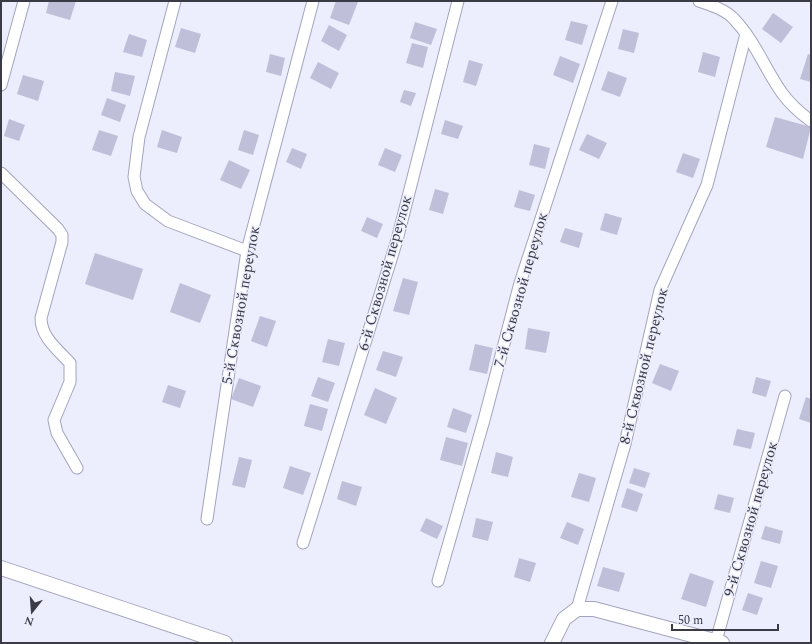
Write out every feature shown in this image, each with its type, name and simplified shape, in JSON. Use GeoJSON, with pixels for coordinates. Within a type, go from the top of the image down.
{"type":"FeatureCollection","features":[{"type":"Feature","properties":{"kind":"street"},"geometry":{"type":"LineString","coordinates":[[1,85],[24,1]]}},
{"type":"Feature","properties":{"kind":"street"},"geometry":{"type":"LineString","coordinates":[[175,1],[139,137],[134,177],[137,191],[145,204],[168,222],[247,251]]}},
{"type":"Feature","properties":{"kind":"street","name":"5-й Сквозной переулок"},"geometry":{"type":"LineString","coordinates":[[207,519],[247,251],[313,1]]}},
{"type":"Feature","properties":{"kind":"street","name":"6-й Сквозной переулок"},"geometry":{"type":"LineString","coordinates":[[303,543],[397,240],[458,1]]}},
{"type":"Feature","properties":{"kind":"street","name":"7-й Сквозной переулок"},"geometry":{"type":"LineString","coordinates":[[438,581],[484,420],[520,283],[612,1]]}},
{"type":"Feature","properties":{"kind":"street"},"geometry":{"type":"LineString","coordinates":[[699,1],[714,6],[734,18],[758,50],[782,94],[798,111],[811,121]]}},
{"type":"Feature","properties":{"kind":"street","name":"8-й Сквозной переулок"},"geometry":{"type":"LineString","coordinates":[[577,609],[625,444],[660,290],[707,185],[746,34]]}},
{"type":"Feature","properties":{"kind":"street"},"geometry":{"type":"LineString","coordinates":[[1,173],[58,229],[62,235],[62,242],[41,318],[41,326],[45,336],[70,363],[70,382],[54,420],[57,433],[77,468]]}},
{"type":"Feature","properties":{"kind":"street","name":"9-й Сквозной переулок"},"geometry":{"type":"LineString","coordinates":[[719,642],[786,396]]}},
{"type":"Feature","properties":{"kind":"street"},"geometry":{"type":"LineString","coordinates":[[1,568],[225,643]]}},
{"type":"Feature","properties":{"kind":"street"},"geometry":{"type":"LineString","coordinates":[[552,643],[564,619],[577,609],[594,609],[611,612],[719,642]]}},
{"type":"Feature","properties":{"kind":"building"},"geometry":{"type":"Polygon","coordinates":[[[49,1],[76,1],[70,20],[46,13],[49,1]]]}},
{"type":"Feature","properties":{"kind":"building"},"geometry":{"type":"Polygon","coordinates":[[[336,1],[358,2],[349,25],[330,18],[336,1]]]}},
{"type":"Feature","properties":{"kind":"building"},"geometry":{"type":"Polygon","coordinates":[[[773,13],[793,27],[781,43],[762,29],[773,13]]]}},
{"type":"Feature","properties":{"kind":"building"},"geometry":{"type":"Polygon","coordinates":[[[571,21],[588,25],[582,45],[565,40],[571,21]]]}},
{"type":"Feature","properties":{"kind":"building"},"geometry":{"type":"Polygon","coordinates":[[[415,22],[437,29],[431,45],[410,38],[415,22]]]}},
{"type":"Feature","properties":{"kind":"building"},"geometry":{"type":"Polygon","coordinates":[[[329,25],[347,35],[339,51],[321,41],[329,25]]]}},
{"type":"Feature","properties":{"kind":"building"},"geometry":{"type":"Polygon","coordinates":[[[181,28],[201,34],[195,53],[175,47],[181,28]]]}},
{"type":"Feature","properties":{"kind":"building"},"geometry":{"type":"Polygon","coordinates":[[[623,29],[639,33],[634,53],[618,49],[623,29]]]}},
{"type":"Feature","properties":{"kind":"building"},"geometry":{"type":"Polygon","coordinates":[[[129,34],[147,40],[142,57],[123,52],[129,34]]]}},
{"type":"Feature","properties":{"kind":"building"},"geometry":{"type":"Polygon","coordinates":[[[412,43],[428,47],[423,68],[406,63],[412,43]]]}},
{"type":"Feature","properties":{"kind":"building"},"geometry":{"type":"Polygon","coordinates":[[[703,52],[720,57],[715,77],[698,72],[703,52]]]}},
{"type":"Feature","properties":{"kind":"building"},"geometry":{"type":"Polygon","coordinates":[[[270,54],[285,58],[281,76],[266,72],[270,54]]]}},
{"type":"Feature","properties":{"kind":"building"},"geometry":{"type":"Polygon","coordinates":[[[808,54],[811,55],[811,82],[800,79],[808,54]]]}},
{"type":"Feature","properties":{"kind":"building"},"geometry":{"type":"Polygon","coordinates":[[[560,56],[580,64],[573,83],[553,75],[560,56]]]}},
{"type":"Feature","properties":{"kind":"building"},"geometry":{"type":"Polygon","coordinates":[[[469,60],[483,64],[476,86],[463,82],[469,60]]]}},
{"type":"Feature","properties":{"kind":"building"},"geometry":{"type":"Polygon","coordinates":[[[318,62],[339,73],[331,89],[310,78],[318,62]]]}},
{"type":"Feature","properties":{"kind":"building"},"geometry":{"type":"Polygon","coordinates":[[[608,71],[627,78],[620,97],[601,90],[608,71]]]}},
{"type":"Feature","properties":{"kind":"building"},"geometry":{"type":"Polygon","coordinates":[[[115,72],[135,76],[130,96],[111,91],[115,72]]]}},
{"type":"Feature","properties":{"kind":"building"},"geometry":{"type":"Polygon","coordinates":[[[23,75],[44,81],[38,101],[17,94],[23,75]]]}},
{"type":"Feature","properties":{"kind":"building"},"geometry":{"type":"Polygon","coordinates":[[[404,90],[416,93],[411,106],[400,102],[404,90]]]}},
{"type":"Feature","properties":{"kind":"building"},"geometry":{"type":"Polygon","coordinates":[[[107,98],[126,105],[120,122],[101,115],[107,98]]]}},
{"type":"Feature","properties":{"kind":"building"},"geometry":{"type":"Polygon","coordinates":[[[775,117],[811,127],[803,159],[766,147],[775,117]]]}},
{"type":"Feature","properties":{"kind":"building"},"geometry":{"type":"Polygon","coordinates":[[[9,119],[25,125],[19,141],[4,136],[9,119]]]}},
{"type":"Feature","properties":{"kind":"building"},"geometry":{"type":"Polygon","coordinates":[[[445,120],[463,126],[458,139],[441,134],[445,120]]]}},
{"type":"Feature","properties":{"kind":"building"},"geometry":{"type":"Polygon","coordinates":[[[99,130],[118,136],[111,156],[92,150],[99,130]]]}},
{"type":"Feature","properties":{"kind":"building"},"geometry":{"type":"Polygon","coordinates":[[[162,130],[182,137],[177,153],[157,147],[162,130]]]}},
{"type":"Feature","properties":{"kind":"building"},"geometry":{"type":"Polygon","coordinates":[[[244,130],[259,135],[253,155],[238,150],[244,130]]]}},
{"type":"Feature","properties":{"kind":"building"},"geometry":{"type":"Polygon","coordinates":[[[587,134],[607,143],[599,159],[579,150],[587,134]]]}},
{"type":"Feature","properties":{"kind":"building"},"geometry":{"type":"Polygon","coordinates":[[[534,144],[550,148],[545,169],[529,165],[534,144]]]}},
{"type":"Feature","properties":{"kind":"building"},"geometry":{"type":"Polygon","coordinates":[[[292,148],[307,154],[301,169],[286,162],[292,148]]]}},
{"type":"Feature","properties":{"kind":"building"},"geometry":{"type":"Polygon","coordinates":[[[385,148],[402,155],[395,172],[378,165],[385,148]]]}},
{"type":"Feature","properties":{"kind":"building"},"geometry":{"type":"Polygon","coordinates":[[[683,153],[700,159],[693,178],[676,172],[683,153]]]}},
{"type":"Feature","properties":{"kind":"building"},"geometry":{"type":"Polygon","coordinates":[[[229,160],[250,170],[241,189],[220,180],[229,160]]]}},
{"type":"Feature","properties":{"kind":"building"},"geometry":{"type":"Polygon","coordinates":[[[435,189],[449,193],[443,214],[429,210],[435,189]]]}},
{"type":"Feature","properties":{"kind":"building"},"geometry":{"type":"Polygon","coordinates":[[[519,190],[535,195],[530,211],[514,207],[519,190]]]}},
{"type":"Feature","properties":{"kind":"building"},"geometry":{"type":"Polygon","coordinates":[[[605,213],[622,218],[617,235],[600,230],[605,213]]]}},
{"type":"Feature","properties":{"kind":"building"},"geometry":{"type":"Polygon","coordinates":[[[367,217],[383,224],[377,238],[361,231],[367,217]]]}},
{"type":"Feature","properties":{"kind":"building"},"geometry":{"type":"Polygon","coordinates":[[[565,228],[583,233],[579,248],[560,242],[565,228]]]}},
{"type":"Feature","properties":{"kind":"building"},"geometry":{"type":"Polygon","coordinates":[[[95,253],[143,269],[133,300],[85,284],[95,253]]]}},
{"type":"Feature","properties":{"kind":"building"},"geometry":{"type":"Polygon","coordinates":[[[403,278],[418,282],[409,315],[393,311],[403,278]]]}},
{"type":"Feature","properties":{"kind":"building"},"geometry":{"type":"Polygon","coordinates":[[[180,283],[211,295],[200,323],[170,312],[180,283]]]}},
{"type":"Feature","properties":{"kind":"building"},"geometry":{"type":"Polygon","coordinates":[[[260,316],[276,321],[267,347],[251,341],[260,316]]]}},
{"type":"Feature","properties":{"kind":"building"},"geometry":{"type":"Polygon","coordinates":[[[528,328],[550,332],[546,353],[525,349],[528,328]]]}},
{"type":"Feature","properties":{"kind":"building"},"geometry":{"type":"Polygon","coordinates":[[[328,339],[345,343],[339,366],[322,362],[328,339]]]}},
{"type":"Feature","properties":{"kind":"building"},"geometry":{"type":"Polygon","coordinates":[[[475,344],[493,348],[487,374],[469,370],[475,344]]]}},
{"type":"Feature","properties":{"kind":"building"},"geometry":{"type":"Polygon","coordinates":[[[383,351],[403,357],[396,377],[376,370],[383,351]]]}},
{"type":"Feature","properties":{"kind":"building"},"geometry":{"type":"Polygon","coordinates":[[[660,364],[679,371],[671,391],[652,383],[660,364]]]}},
{"type":"Feature","properties":{"kind":"building"},"geometry":{"type":"Polygon","coordinates":[[[318,377],[335,383],[328,402],[311,396],[318,377]]]}},
{"type":"Feature","properties":{"kind":"building"},"geometry":{"type":"Polygon","coordinates":[[[756,377],[771,381],[766,397],[752,393],[756,377]]]}},
{"type":"Feature","properties":{"kind":"building"},"geometry":{"type":"Polygon","coordinates":[[[239,378],[261,386],[253,407],[231,399],[239,378]]]}},
{"type":"Feature","properties":{"kind":"building"},"geometry":{"type":"Polygon","coordinates":[[[168,385],[186,391],[180,408],[162,402],[168,385]]]}},
{"type":"Feature","properties":{"kind":"building"},"geometry":{"type":"Polygon","coordinates":[[[375,388],[397,398],[386,424],[364,415],[375,388]]]}},
{"type":"Feature","properties":{"kind":"building"},"geometry":{"type":"Polygon","coordinates":[[[806,397],[811,399],[811,423],[799,419],[806,397]]]}},
{"type":"Feature","properties":{"kind":"building"},"geometry":{"type":"Polygon","coordinates":[[[310,404],[328,409],[322,431],[304,426],[310,404]]]}},
{"type":"Feature","properties":{"kind":"building"},"geometry":{"type":"Polygon","coordinates":[[[453,408],[472,415],[466,433],[447,427],[453,408]]]}},
{"type":"Feature","properties":{"kind":"building"},"geometry":{"type":"Polygon","coordinates":[[[737,429],[755,433],[751,449],[733,445],[737,429]]]}},
{"type":"Feature","properties":{"kind":"building"},"geometry":{"type":"Polygon","coordinates":[[[446,437],[468,443],[462,466],[440,460],[446,437]]]}},
{"type":"Feature","properties":{"kind":"building"},"geometry":{"type":"Polygon","coordinates":[[[496,452],[513,457],[508,477],[491,473],[496,452]]]}},
{"type":"Feature","properties":{"kind":"building"},"geometry":{"type":"Polygon","coordinates":[[[239,457],[252,460],[245,488],[232,485],[239,457]]]}},
{"type":"Feature","properties":{"kind":"building"},"geometry":{"type":"Polygon","coordinates":[[[290,466],[311,473],[303,495],[283,488],[290,466]]]}},
{"type":"Feature","properties":{"kind":"building"},"geometry":{"type":"Polygon","coordinates":[[[634,468],[650,473],[645,488],[629,483],[634,468]]]}},
{"type":"Feature","properties":{"kind":"building"},"geometry":{"type":"Polygon","coordinates":[[[579,473],[596,478],[589,502],[571,497],[579,473]]]}},
{"type":"Feature","properties":{"kind":"building"},"geometry":{"type":"Polygon","coordinates":[[[342,481],[362,487],[356,506],[337,499],[342,481]]]}},
{"type":"Feature","properties":{"kind":"building"},"geometry":{"type":"Polygon","coordinates":[[[627,488],[643,494],[637,512],[621,507],[627,488]]]}},
{"type":"Feature","properties":{"kind":"building"},"geometry":{"type":"Polygon","coordinates":[[[718,494],[734,498],[730,513],[714,509],[718,494]]]}},
{"type":"Feature","properties":{"kind":"building"},"geometry":{"type":"Polygon","coordinates":[[[426,518],[443,526],[437,539],[420,531],[426,518]]]}},
{"type":"Feature","properties":{"kind":"building"},"geometry":{"type":"Polygon","coordinates":[[[476,518],[493,522],[488,541],[472,537],[476,518]]]}},
{"type":"Feature","properties":{"kind":"building"},"geometry":{"type":"Polygon","coordinates":[[[567,522],[584,529],[578,545],[560,538],[567,522]]]}},
{"type":"Feature","properties":{"kind":"building"},"geometry":{"type":"Polygon","coordinates":[[[765,526],[783,531],[780,544],[761,539],[765,526]]]}},
{"type":"Feature","properties":{"kind":"building"},"geometry":{"type":"Polygon","coordinates":[[[519,558],[536,563],[530,582],[514,577],[519,558]]]}},
{"type":"Feature","properties":{"kind":"building"},"geometry":{"type":"Polygon","coordinates":[[[761,561],[778,566],[771,588],[754,583],[761,561]]]}},
{"type":"Feature","properties":{"kind":"building"},"geometry":{"type":"Polygon","coordinates":[[[603,567],[625,573],[619,592],[597,586],[603,567]]]}},
{"type":"Feature","properties":{"kind":"building"},"geometry":{"type":"Polygon","coordinates":[[[690,573],[714,581],[706,607],[681,599],[690,573]]]}},
{"type":"Feature","properties":{"kind":"building"},"geometry":{"type":"Polygon","coordinates":[[[748,593],[763,598],[757,615],[742,610],[748,593]]]}}]}
